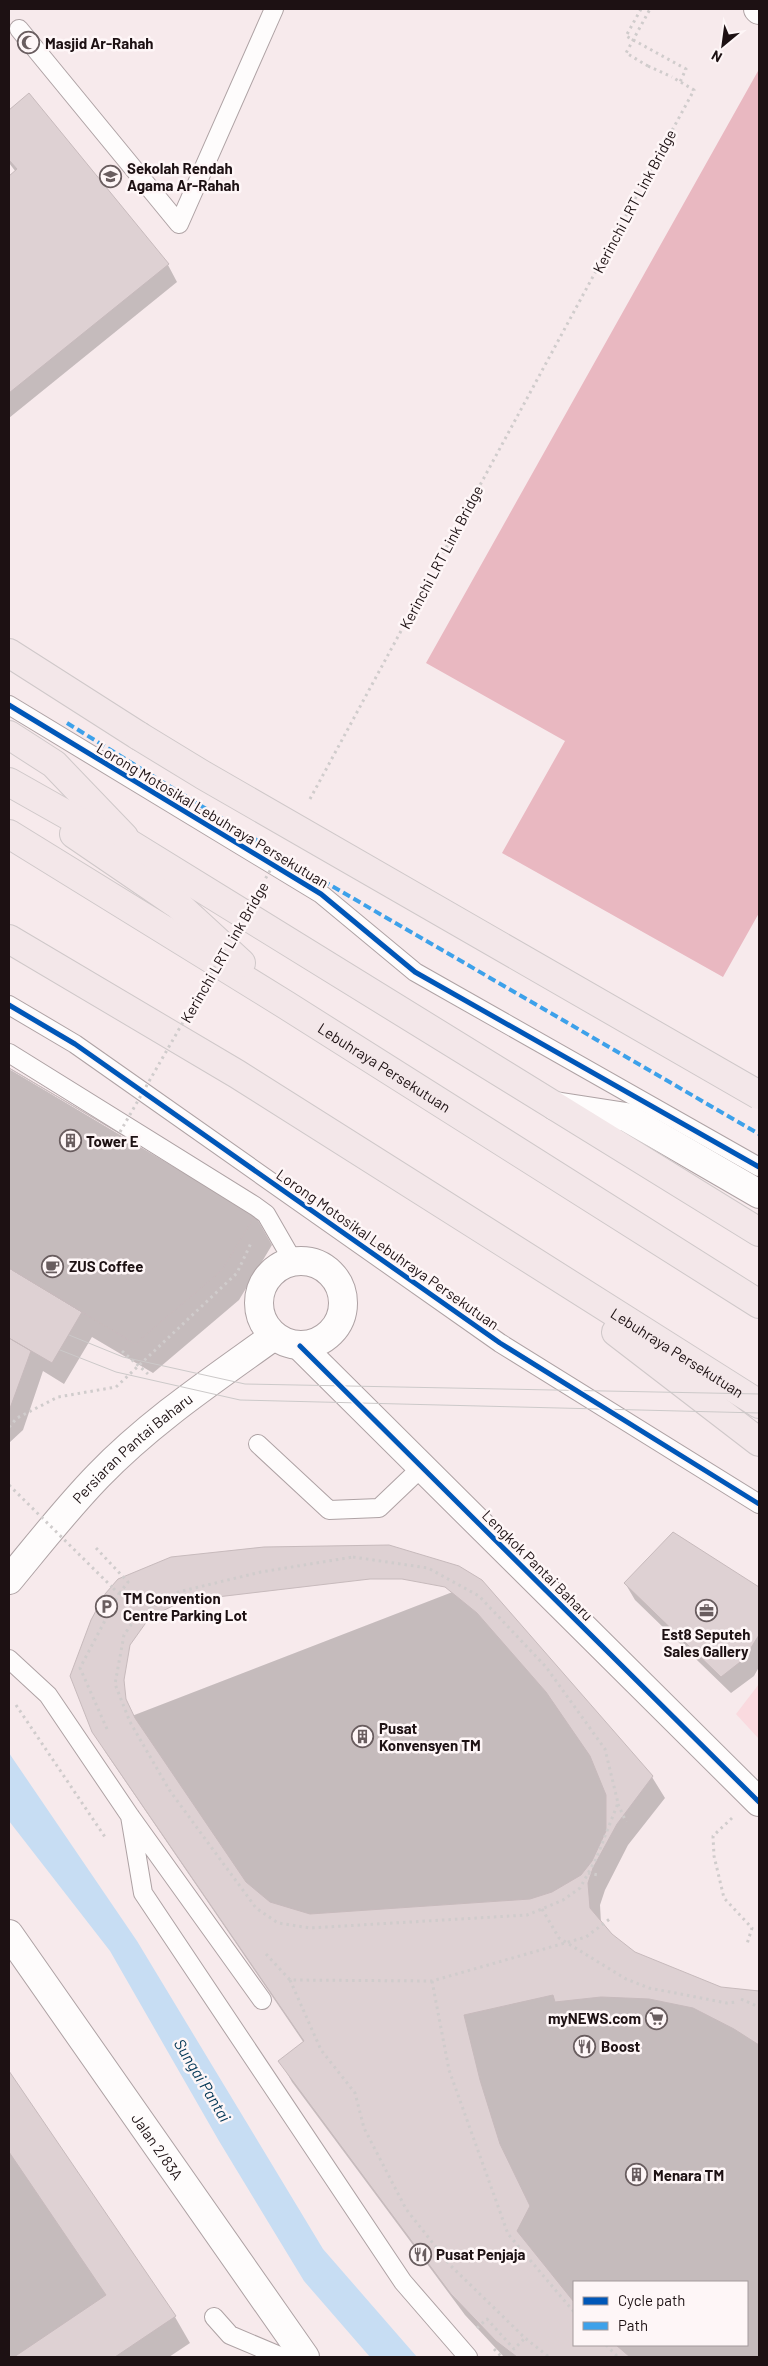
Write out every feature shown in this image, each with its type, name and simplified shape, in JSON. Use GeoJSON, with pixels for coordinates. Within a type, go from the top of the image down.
{"type":"FeatureCollection","features":[{"type":"Feature","properties":{"kind":"highway"},"geometry":{"type":"LineString","coordinates":[[9,653],[203,775],[759,1094]]}},
{"type":"Feature","properties":{"kind":"highway"},"geometry":{"type":"LineString","coordinates":[[9,735],[54,764],[130,844]]}},
{"type":"Feature","properties":{"kind":"highway"},"geometry":{"type":"LineString","coordinates":[[9,782],[94,830],[130,844],[759,1232]]}},
{"type":"Feature","properties":{"kind":"highway"},"geometry":{"type":"LineString","coordinates":[[9,790],[178,905],[286,1005]]}},
{"type":"Feature","properties":{"kind":"highway","name":"Lebuhraya Persekutuan"},"geometry":{"type":"LineString","coordinates":[[9,834],[286,1005],[759,1304]]}},
{"type":"Feature","properties":{"kind":"highway","name":"Lebuhraya Persekutuan"},"geometry":{"type":"LineString","coordinates":[[9,939],[237,1074],[759,1404]]}},
{"type":"Feature","properties":{"kind":"highway"},"geometry":{"type":"LineString","coordinates":[[482,1230],[759,1442]]}},
{"type":"Feature","properties":{"kind":"street"},"geometry":{"type":"LineString","coordinates":[[555,1106],[626,1117],[759,1194]]}},
{"type":"Feature","properties":{"kind":"street"},"geometry":{"type":"LineString","coordinates":[[293,1261],[307,1261],[320,1266],[332,1274],[340,1286],[343,1300],[342,1314],[332,1332],[314,1344],[300,1346],[286,1343],[274,1336],[265,1326],[259,1313],[258,1300],[261,1286],[269,1275],[280,1266],[293,1261]]}},
{"type":"Feature","properties":{"kind":"street","name":"Persiaran Pantai Baharu"},"geometry":{"type":"LineString","coordinates":[[9,1580],[98,1476],[181,1404],[274,1336]]}},
{"type":"Feature","properties":{"kind":"street","name":"Lengkok Pantai Baharu"},"geometry":{"type":"LineString","coordinates":[[300,1346],[759,1802]]}},
{"type":"Feature","properties":{"kind":"street","name":"Jalan 2/83A"},"geometry":{"type":"LineString","coordinates":[[9,1934],[305,2357]]}},
{"type":"Feature","properties":{"kind":"lane"},"geometry":{"type":"LineString","coordinates":[[19,30],[178,224],[274,9]]}},
{"type":"Feature","properties":{"kind":"lane","name":"Lorong Motosikal Lebuhraya Persekutuan"},"geometry":{"type":"LineString","coordinates":[[9,705],[321,894],[414,972],[759,1167]]}},
{"type":"Feature","properties":{"kind":"lane","name":"Lorong Motosikal Lebuhraya Persekutuan"},"geometry":{"type":"LineString","coordinates":[[9,1005],[75,1044],[500,1343],[757,1501]]}},
{"type":"Feature","properties":{"kind":"lane"},"geometry":{"type":"LineString","coordinates":[[9,1053],[266,1214],[293,1261]]}},
{"type":"Feature","properties":{"kind":"lane"},"geometry":{"type":"LineString","coordinates":[[258,1444],[329,1510],[379,1508],[422,1467]]}},
{"type":"Feature","properties":{"kind":"lane"},"geometry":{"type":"LineString","coordinates":[[9,1659],[48,1695],[130,1816],[262,2000]]}},
{"type":"Feature","properties":{"kind":"lane"},"geometry":{"type":"LineString","coordinates":[[130,1816],[143,1894],[403,2282],[468,2357]]}},
{"type":"Feature","properties":{"kind":"lane"},"geometry":{"type":"LineString","coordinates":[[214,2316],[230,2335],[282,2357]]}},
{"type":"Feature","properties":{"kind":"path"},"geometry":{"type":"LineString","coordinates":[[641,9],[626,36],[686,70],[680,82],[626,53],[650,9]]}},
{"type":"Feature","properties":{"kind":"path"},"geometry":{"type":"LineString","coordinates":[[9,1427],[17,1418],[58,1397],[116,1387],[140,1367],[237,1274],[253,1237]]}},
{"type":"Feature","properties":{"kind":"path"},"geometry":{"type":"LineString","coordinates":[[122,1351],[148,1374]]}},
{"type":"Feature","properties":{"kind":"path"},"geometry":{"type":"LineString","coordinates":[[9,1485],[119,1594]]}},
{"type":"Feature","properties":{"kind":"path"},"geometry":{"type":"LineString","coordinates":[[96,1548],[128,1582],[119,1594],[80,1668],[107,1730]]}},
{"type":"Feature","properties":{"kind":"path"},"geometry":{"type":"LineString","coordinates":[[618,1803],[616,1813],[580,1888],[563,1900],[527,1915],[310,1928],[278,1923],[256,1908],[170,1791],[130,1722],[115,1684],[124,1635],[136,1616],[178,1592],[261,1572],[353,1557],[428,1568],[479,1596],[546,1667],[605,1749],[618,1803],[626,1822]]}},
{"type":"Feature","properties":{"kind":"path"},"geometry":{"type":"LineString","coordinates":[[14,1703],[109,1844]]}},
{"type":"Feature","properties":{"kind":"path"},"geometry":{"type":"LineString","coordinates":[[734,1816],[713,1836],[714,1856],[724,1898],[752,1928],[748,1944]]}},
{"type":"Feature","properties":{"kind":"path"},"geometry":{"type":"LineString","coordinates":[[588,1874],[598,1875]]}},
{"type":"Feature","properties":{"kind":"path"},"geometry":{"type":"LineString","coordinates":[[542,1909],[559,1938],[626,1979],[649,1988],[727,2004],[736,2002]]}},
{"type":"Feature","properties":{"kind":"path"},"geometry":{"type":"LineString","coordinates":[[290,1980],[432,1981],[586,1937],[611,1918]]}},
{"type":"Feature","properties":{"kind":"path"},"geometry":{"type":"LineString","coordinates":[[259,1948],[290,1980],[321,2050],[354,2092],[364,2128],[406,2209],[450,2265],[525,2338],[549,2357]]}},
{"type":"Feature","properties":{"kind":"path"},"geometry":{"type":"LineString","coordinates":[[432,1981],[448,2070],[508,2234],[573,2311]]}},
{"type":"Feature","properties":{"kind":"path"},"geometry":{"type":"LineString","coordinates":[[741,1999],[759,2007]]}},
{"type":"Feature","properties":{"kind":"path"},"geometry":{"type":"LineString","coordinates":[[482,2336],[476,2329],[487,2319],[514,2349],[525,2338]]}},
{"type":"Feature","properties":{"kind":"path"},"geometry":{"type":"LineString","coordinates":[[489,2343],[502,2357]]}},
{"type":"Feature","properties":{"kind":"path"},"geometry":{"type":"LineString","coordinates":[[607,2346],[618,2357]]}},
{"type":"Feature","properties":{"kind":"shaded area"},"geometry":{"type":"Polygon","coordinates":[[[758,71],[759,913],[723,977],[502,853],[565,741],[426,663],[758,71]]]}},
{"type":"Feature","properties":{"kind":"shaded area"},"geometry":{"type":"Polygon","coordinates":[[[759,1684],[759,1739],[736,1714],[759,1684]]]}},
{"type":"Feature","properties":{"kind":"water","name":"Sungai Pantai"},"geometry":{"type":"Polygon","coordinates":[[[9,1753],[137,1941],[323,2249],[417,2357],[370,2357],[304,2281],[219,2141],[110,1951],[9,1821],[9,1753]]]}},
{"type":"Feature","properties":{"kind":"building"},"geometry":{"type":"Polygon","coordinates":[[[29,93],[169,264],[9,393],[9,176],[17,169],[9,160],[9,110],[29,93]]]}},
{"type":"Feature","properties":{"kind":"building","name":"Tower E"},"geometry":{"type":"Polygon","coordinates":[[[9,1068],[256,1214],[222,1270],[135,1344],[9,1268],[9,1068]]]}},
{"type":"Feature","properties":{"kind":"building","name":"Tower E"},"geometry":{"type":"Polygon","coordinates":[[[9,1068],[256,1214],[222,1270],[135,1344],[9,1268],[9,1068]]]}},
{"type":"Feature","properties":{"kind":"building"},"geometry":{"type":"Polygon","coordinates":[[[9,1268],[82,1312],[52,1363],[9,1338],[9,1268]]]}},
{"type":"Feature","properties":{"kind":"building"},"geometry":{"type":"Polygon","coordinates":[[[9,1338],[31,1351],[9,1411],[9,1338]]]}},
{"type":"Feature","properties":{"kind":"building","name":"Est8 Seputeh Sales Gallery"},"geometry":{"type":"Polygon","coordinates":[[[673,1532],[759,1587],[759,1635],[744,1659],[721,1677],[624,1583],[673,1532]]]}},
{"type":"Feature","properties":{"kind":"building"},"geometry":{"type":"Polygon","coordinates":[[[389,1545],[459,1566],[482,1580],[653,1776],[617,1824],[593,1868],[588,1883],[590,1908],[612,1934],[635,1952],[721,1987],[759,1991],[759,2357],[517,2357],[496,2341],[451,2294],[278,2061],[304,2041],[92,1732],[70,1676],[91,1620],[105,1594],[118,1579],[171,1557],[264,1547],[389,1545]]]}},
{"type":"Feature","properties":{"kind":"building","name":"Pusat Konvensyen TM"},"geometry":{"type":"Polygon","coordinates":[[[370,1579],[402,1579],[445,1587],[477,1613],[546,1692],[590,1756],[606,1795],[606,1831],[592,1861],[581,1875],[552,1892],[530,1899],[310,1914],[270,1902],[246,1882],[135,1718],[126,1699],[124,1680],[130,1645],[150,1617],[183,1601],[370,1579]]]}},
{"type":"Feature","properties":{"kind":"building","name":"Menara TM"},"geometry":{"type":"Polygon","coordinates":[[[553,1995],[555,2002],[601,1997],[649,1999],[693,2008],[734,2029],[759,2045],[759,2357],[630,2357],[617,2346],[748,2346],[748,2281],[573,2281],[573,2301],[517,2231],[530,2206],[500,2144],[480,2080],[464,2015],[553,1995]]]}},
{"type":"Feature","properties":{"kind":"building"},"geometry":{"type":"Polygon","coordinates":[[[9,2071],[176,2316],[115,2357],[9,2357],[9,2071]]]}},
{"type":"Feature","properties":{"kind":"building"},"geometry":{"type":"Polygon","coordinates":[[[9,2152],[106,2295],[14,2357],[9,2357],[9,2152]]]}},
{"type":"Feature","properties":{"kind":"tram line"},"geometry":{"type":"LineString","coordinates":[[69,1335],[123,1357],[245,1384],[759,1394]]}},
{"type":"Feature","properties":{"kind":"tram line"},"geometry":{"type":"LineString","coordinates":[[60,1350],[116,1372],[240,1400],[759,1413]]}},
{"type":"Feature","properties":{"kind":"marked path"},"geometry":{"type":"LineString","coordinates":[[67,723],[318,878],[759,1134]]}},
{"type":"Feature","properties":{"kind":"cycle path"},"geometry":{"type":"LineString","coordinates":[[9,705],[321,894],[415,972],[759,1167]]}},
{"type":"Feature","properties":{"kind":"cycle path"},"geometry":{"type":"LineString","coordinates":[[9,1005],[75,1044],[500,1343],[759,1504]]}},
{"type":"Feature","properties":{"kind":"cycle path"},"geometry":{"type":"LineString","coordinates":[[300,1346],[759,1802]]}},
{"type":"Feature","properties":{"kind":"place","name":"Masjid Ar-Rahah"},"geometry":{"type":"Point","coordinates":[29,43]}},
{"type":"Feature","properties":{"kind":"place","name":"Sekolah Rendah Agama Ar-Rahah"},"geometry":{"type":"Point","coordinates":[111,177]}},
{"type":"Feature","properties":{"kind":"place","name":"Tower E"},"geometry":{"type":"Point","coordinates":[70,1141]}},
{"type":"Feature","properties":{"kind":"place","name":"ZUS Coffee"},"geometry":{"type":"Point","coordinates":[53,1266]}},
{"type":"Feature","properties":{"kind":"place","name":"TM Convention Centre Parking Lot"},"geometry":{"type":"Point","coordinates":[107,1607]}},
{"type":"Feature","properties":{"kind":"place","name":"Est8 Seputeh Sales Gallery"},"geometry":{"type":"Point","coordinates":[706,1611]}},
{"type":"Feature","properties":{"kind":"place","name":"Pusat Konvensyen TM"},"geometry":{"type":"Point","coordinates":[363,1737]}},
{"type":"Feature","properties":{"kind":"place","name":"myNEWS.com"},"geometry":{"type":"Point","coordinates":[657,2018]}},
{"type":"Feature","properties":{"kind":"place","name":"Boost"},"geometry":{"type":"Point","coordinates":[585,2046]}},
{"type":"Feature","properties":{"kind":"place","name":"Menara TM"},"geometry":{"type":"Point","coordinates":[637,2175]}},
{"type":"Feature","properties":{"kind":"place","name":"Pusat Penjaja"},"geometry":{"type":"Point","coordinates":[420,2254]}}]}
